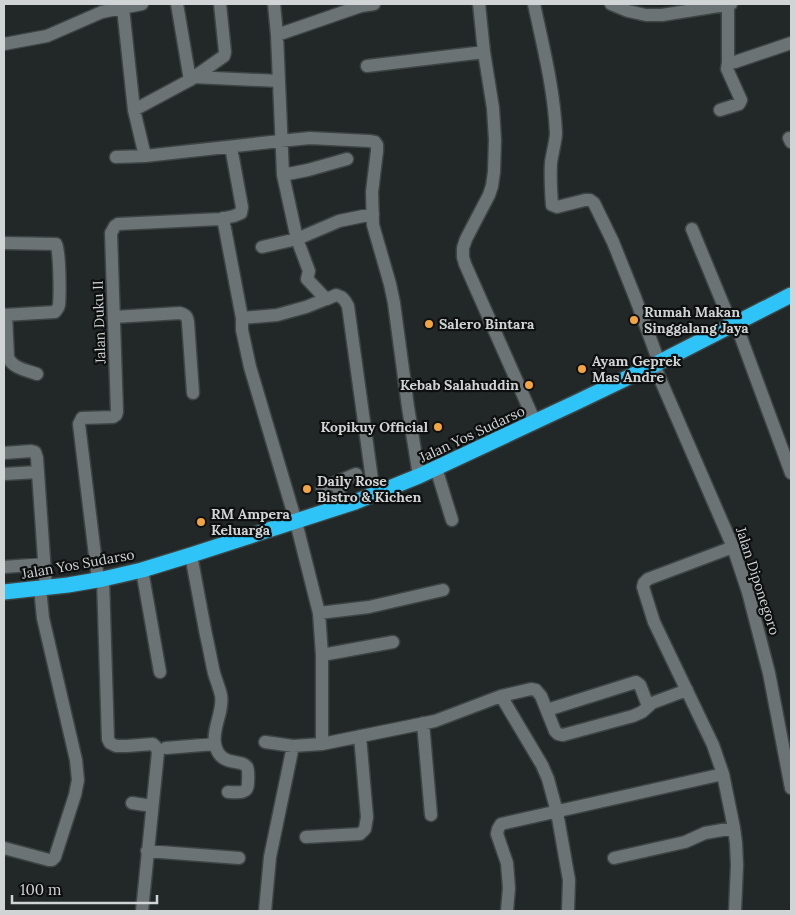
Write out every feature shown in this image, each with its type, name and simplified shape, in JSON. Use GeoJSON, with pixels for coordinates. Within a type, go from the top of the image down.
{"type":"FeatureCollection","features":[{"type":"Feature","properties":{"kind":"highway","name":"Jalan Yos Sudarso"},"geometry":{"type":"LineString","coordinates":[[4,592],[100,579],[142,570],[296,522],[374,494],[419,476],[657,364],[791,295]]}},
{"type":"Feature","properties":{"kind":"street"},"geometry":{"type":"LineString","coordinates":[[4,44],[47,36],[102,8],[123,8],[142,4]]}},
{"type":"Feature","properties":{"kind":"street"},"geometry":{"type":"LineString","coordinates":[[177,4],[191,79]]}},
{"type":"Feature","properties":{"kind":"street"},"geometry":{"type":"LineString","coordinates":[[134,110],[191,79],[224,56],[220,4]]}},
{"type":"Feature","properties":{"kind":"street"},"geometry":{"type":"LineString","coordinates":[[274,4],[282,175],[297,239],[308,271],[307,279],[326,299]]}},
{"type":"Feature","properties":{"kind":"street"},"geometry":{"type":"LineString","coordinates":[[276,34],[361,6],[374,4]]}},
{"type":"Feature","properties":{"kind":"street"},"geometry":{"type":"LineString","coordinates":[[479,4],[493,108],[495,140],[494,180],[489,196],[466,239],[463,256],[535,422]]}},
{"type":"Feature","properties":{"kind":"street","name":"Jalan Diponegoro"},"geometry":{"type":"LineString","coordinates":[[534,4],[550,82],[556,135],[551,164],[550,191],[552,205],[557,207],[590,200],[594,203],[613,242],[635,297],[657,364],[734,547],[759,631],[788,747],[791,788]]}},
{"type":"Feature","properties":{"kind":"street"},"geometry":{"type":"LineString","coordinates":[[611,4],[628,11],[646,15],[662,15],[729,4],[727,69],[741,100],[739,104],[720,110]]}},
{"type":"Feature","properties":{"kind":"street"},"geometry":{"type":"LineString","coordinates":[[123,8],[134,110],[145,156]]}},
{"type":"Feature","properties":{"kind":"street"},"geometry":{"type":"LineString","coordinates":[[728,63],[791,43]]}},
{"type":"Feature","properties":{"kind":"street"},"geometry":{"type":"LineString","coordinates":[[367,66],[484,52]]}},
{"type":"Feature","properties":{"kind":"street"},"geometry":{"type":"LineString","coordinates":[[191,79],[278,81]]}},
{"type":"Feature","properties":{"kind":"street"},"geometry":{"type":"LineString","coordinates":[[116,157],[145,156],[320,138],[375,142],[377,151],[372,192],[373,225],[394,304],[419,476]]}},
{"type":"Feature","properties":{"kind":"street","name":"Jalan Duku II"},"geometry":{"type":"LineString","coordinates":[[100,579],[78,424],[82,418],[113,417],[117,412],[111,233],[118,224],[223,218],[239,215],[242,210],[231,147]]}},
{"type":"Feature","properties":{"kind":"street"},"geometry":{"type":"LineString","coordinates":[[282,175],[308,170],[347,158]]}},
{"type":"Feature","properties":{"kind":"street"},"geometry":{"type":"LineString","coordinates":[[262,247],[297,239],[339,221],[373,214]]}},
{"type":"Feature","properties":{"kind":"street"},"geometry":{"type":"LineString","coordinates":[[223,218],[250,367],[296,522],[319,613],[322,655],[322,744]]}},
{"type":"Feature","properties":{"kind":"street"},"geometry":{"type":"LineString","coordinates":[[692,229],[734,325],[791,473]]}},
{"type":"Feature","properties":{"kind":"street"},"geometry":{"type":"LineString","coordinates":[[4,243],[54,243],[57,245],[59,305],[55,312],[5,315],[8,357],[10,361],[14,366],[37,374]]}},
{"type":"Feature","properties":{"kind":"street"},"geometry":{"type":"LineString","coordinates":[[242,318],[277,315],[306,307],[336,295],[344,299],[348,306],[374,494]]}},
{"type":"Feature","properties":{"kind":"street"},"geometry":{"type":"LineString","coordinates":[[114,317],[185,314],[188,322],[193,393]]}},
{"type":"Feature","properties":{"kind":"street"},"geometry":{"type":"LineString","coordinates":[[4,453],[31,451],[35,452],[37,458],[44,564],[43,618],[76,760],[78,780],[55,857],[52,860],[4,848]]}},
{"type":"Feature","properties":{"kind":"street"},"geometry":{"type":"LineString","coordinates":[[436,468],[452,520]]}},
{"type":"Feature","properties":{"kind":"street"},"geometry":{"type":"LineString","coordinates":[[4,474],[38,472]]}},
{"type":"Feature","properties":{"kind":"street"},"geometry":{"type":"LineString","coordinates":[[322,488],[356,474]]}},
{"type":"Feature","properties":{"kind":"street"},"geometry":{"type":"LineString","coordinates":[[337,482],[342,506]]}},
{"type":"Feature","properties":{"kind":"street"},"geometry":{"type":"LineString","coordinates":[[734,547],[648,579],[644,582],[643,587],[654,622],[713,745],[723,774],[734,828],[737,865],[734,911]]}},
{"type":"Feature","properties":{"kind":"street"},"geometry":{"type":"LineString","coordinates":[[191,555],[214,673],[221,695],[215,744],[219,754],[224,759],[244,765],[248,770],[247,790],[243,792],[228,792]]}},
{"type":"Feature","properties":{"kind":"street"},"geometry":{"type":"LineString","coordinates":[[4,567],[44,564]]}},
{"type":"Feature","properties":{"kind":"street"},"geometry":{"type":"LineString","coordinates":[[142,570],[160,672]]}},
{"type":"Feature","properties":{"kind":"street"},"geometry":{"type":"LineString","coordinates":[[100,579],[108,739],[110,743],[116,746],[152,744],[158,752],[142,911]]}},
{"type":"Feature","properties":{"kind":"street"},"geometry":{"type":"LineString","coordinates":[[319,613],[369,607],[443,590]]}},
{"type":"Feature","properties":{"kind":"street"},"geometry":{"type":"LineString","coordinates":[[322,655],[393,642]]}},
{"type":"Feature","properties":{"kind":"street"},"geometry":{"type":"LineString","coordinates":[[547,710],[636,682],[640,685],[648,706]]}},
{"type":"Feature","properties":{"kind":"street"},"geometry":{"type":"LineString","coordinates":[[265,742],[293,746],[322,744],[445,718],[501,696],[527,689],[536,690],[541,696],[555,731],[563,735],[633,716],[657,701],[687,690]]}},
{"type":"Feature","properties":{"kind":"street"},"geometry":{"type":"LineString","coordinates":[[501,696],[546,772],[558,812],[569,880],[568,911]]}},
{"type":"Feature","properties":{"kind":"street"},"geometry":{"type":"LineString","coordinates":[[423,723],[431,815]]}},
{"type":"Feature","properties":{"kind":"street"},"geometry":{"type":"LineString","coordinates":[[306,838],[360,834],[366,830],[368,817],[360,736]]}},
{"type":"Feature","properties":{"kind":"street"},"geometry":{"type":"LineString","coordinates":[[166,748],[215,744]]}},
{"type":"Feature","properties":{"kind":"street"},"geometry":{"type":"LineString","coordinates":[[265,911],[270,857],[293,746]]}},
{"type":"Feature","properties":{"kind":"street"},"geometry":{"type":"LineString","coordinates":[[507,911],[509,877],[507,863],[497,834],[501,824],[723,774]]}},
{"type":"Feature","properties":{"kind":"street"},"geometry":{"type":"LineString","coordinates":[[132,803],[152,806]]}},
{"type":"Feature","properties":{"kind":"street"},"geometry":{"type":"LineString","coordinates":[[614,858],[686,842],[705,833],[734,828]]}},
{"type":"Feature","properties":{"kind":"street"},"geometry":{"type":"LineString","coordinates":[[147,850],[239,858]]}},
{"type":"Feature","properties":{"kind":"place","name":"Rumah Makan Singgalang Jaya"},"geometry":{"type":"Point","coordinates":[634,320]}},
{"type":"Feature","properties":{"kind":"place","name":"Salero Bintara"},"geometry":{"type":"Point","coordinates":[429,324]}},
{"type":"Feature","properties":{"kind":"place","name":"Ayam Geprek Mas Andre"},"geometry":{"type":"Point","coordinates":[582,369]}},
{"type":"Feature","properties":{"kind":"place","name":"Kebab Salahuddin"},"geometry":{"type":"Point","coordinates":[529,385]}},
{"type":"Feature","properties":{"kind":"place","name":"Kopikuy Official"},"geometry":{"type":"Point","coordinates":[438,427]}},
{"type":"Feature","properties":{"kind":"place","name":"Daily Rose Bistro & Kichen"},"geometry":{"type":"Point","coordinates":[307,489]}},
{"type":"Feature","properties":{"kind":"place","name":"RM Ampera Keluarga"},"geometry":{"type":"Point","coordinates":[201,522]}}]}
